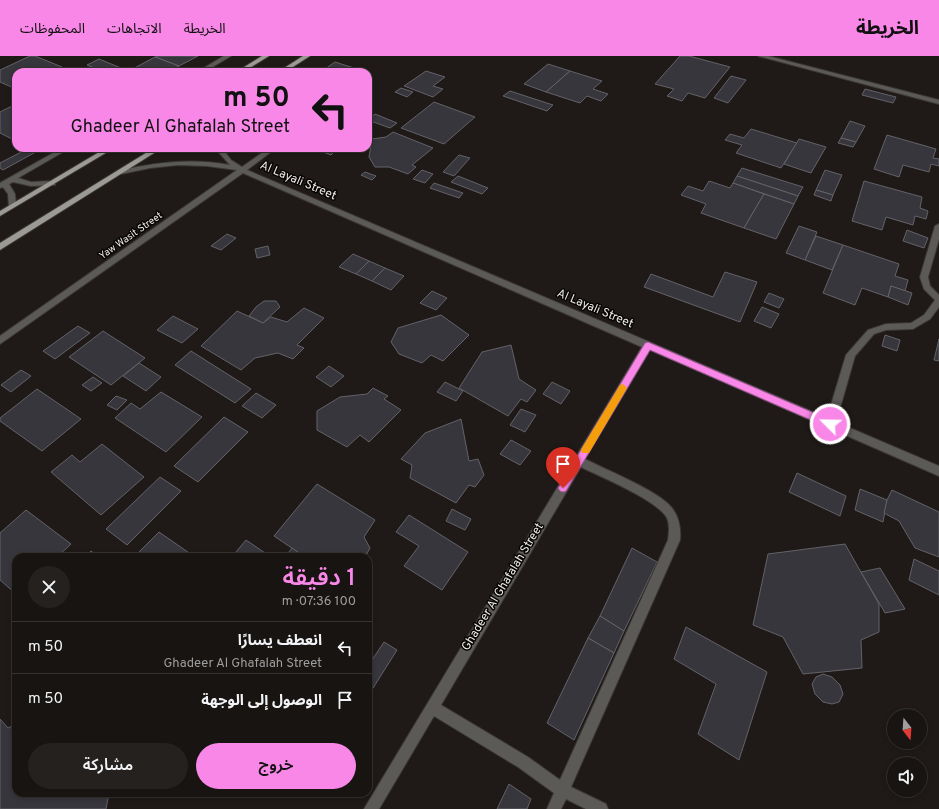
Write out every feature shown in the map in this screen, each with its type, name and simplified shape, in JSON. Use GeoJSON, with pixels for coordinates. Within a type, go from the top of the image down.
{"type":"FeatureCollection","features":[{"type":"Feature","properties":{"kind":"main road"},"geometry":{"type":"LineString","coordinates":[[246,68],[266,56]]}},
{"type":"Feature","properties":{"kind":"main road"},"geometry":{"type":"LineString","coordinates":[[288,68],[307,56]]}},
{"type":"Feature","properties":{"kind":"main road"},"geometry":{"type":"LineString","coordinates":[[0,214],[104,152]]}},
{"type":"Feature","properties":{"kind":"main road"},"geometry":{"type":"LineString","coordinates":[[0,247],[153,152]]}},
{"type":"Feature","properties":{"kind":"street"},"geometry":{"type":"LineString","coordinates":[[207,68],[228,56]]}},
{"type":"Feature","properties":{"kind":"street"},"geometry":{"type":"LineString","coordinates":[[761,56],[939,102]]}},
{"type":"Feature","properties":{"kind":"street"},"geometry":{"type":"LineString","coordinates":[[2,185],[60,152]]}},
{"type":"Feature","properties":{"kind":"street","name":"Al Layali Street"},"geometry":{"type":"LineString","coordinates":[[221,152],[229,161],[242,170]]}},
{"type":"Feature","properties":{"kind":"street","name":"Yaw Wasit Street"},"geometry":{"type":"LineString","coordinates":[[0,341],[267,152]]}},
{"type":"Feature","properties":{"kind":"street","name":"Al Layali Street"},"geometry":{"type":"LineString","coordinates":[[121,172],[140,167],[176,163],[211,163],[242,170],[939,471]]}},
{"type":"Feature","properties":{"kind":"street"},"geometry":{"type":"LineString","coordinates":[[12,179],[31,184],[52,183]]}},
{"type":"Feature","properties":{"kind":"street"},"geometry":{"type":"LineString","coordinates":[[2,185],[11,189],[13,194],[12,206]]}},
{"type":"Feature","properties":{"kind":"street"},"geometry":{"type":"LineString","coordinates":[[830,424],[851,355],[871,332],[886,327],[913,326],[927,317],[939,300],[929,291],[924,282],[924,277],[939,226]]}},
{"type":"Feature","properties":{"kind":"street","name":"Ghadeer Al Ghafalah Street"},"geometry":{"type":"LineString","coordinates":[[371,809],[648,345]]}},
{"type":"Feature","properties":{"kind":"street"},"geometry":{"type":"LineString","coordinates":[[554,809],[674,540],[676,528],[672,516],[663,505],[579,460]]}},
{"type":"Feature","properties":{"kind":"street"},"geometry":{"type":"LineString","coordinates":[[432,707],[523,762],[562,790],[601,809]]}},
{"type":"Feature","properties":{"kind":"building"},"geometry":{"type":"Polygon","coordinates":[[[30,56],[35,56],[62,67],[12,68],[12,87],[0,82],[0,70],[30,56]]]}},
{"type":"Feature","properties":{"kind":"building"},"geometry":{"type":"Polygon","coordinates":[[[198,56],[179,66],[155,57],[198,56]]]}},
{"type":"Feature","properties":{"kind":"building"},"geometry":{"type":"Polygon","coordinates":[[[680,56],[689,56],[730,67],[705,98],[688,93],[682,101],[667,96],[674,89],[655,84],[680,56]]]}},
{"type":"Feature","properties":{"kind":"building"},"geometry":{"type":"Polygon","coordinates":[[[155,57],[179,66],[175,68],[134,68],[155,57]]]}},
{"type":"Feature","properties":{"kind":"building"},"geometry":{"type":"Polygon","coordinates":[[[99,59],[121,68],[94,68],[87,65],[99,59]]]}},
{"type":"Feature","properties":{"kind":"building"},"geometry":{"type":"Polygon","coordinates":[[[335,62],[354,68],[326,68],[335,62]]]}},
{"type":"Feature","properties":{"kind":"building"},"geometry":{"type":"Polygon","coordinates":[[[548,64],[570,71],[546,92],[524,84],[548,64]]]}},
{"type":"Feature","properties":{"kind":"building"},"geometry":{"type":"Polygon","coordinates":[[[426,71],[445,77],[433,86],[443,89],[433,97],[404,86],[426,71]]]}},
{"type":"Feature","properties":{"kind":"building"},"geometry":{"type":"Polygon","coordinates":[[[570,71],[602,81],[593,89],[608,94],[601,101],[587,96],[580,103],[546,92],[570,71]]]}},
{"type":"Feature","properties":{"kind":"building"},"geometry":{"type":"Polygon","coordinates":[[[731,76],[746,80],[728,103],[714,98],[731,76]]]}},
{"type":"Feature","properties":{"kind":"building"},"geometry":{"type":"Polygon","coordinates":[[[401,88],[413,92],[407,97],[395,92],[401,88]]]}},
{"type":"Feature","properties":{"kind":"building"},"geometry":{"type":"Polygon","coordinates":[[[865,89],[896,97],[893,103],[862,95],[865,89]]]}},
{"type":"Feature","properties":{"kind":"building"},"geometry":{"type":"Polygon","coordinates":[[[510,91],[553,105],[547,111],[503,96],[510,91]]]}},
{"type":"Feature","properties":{"kind":"building"},"geometry":{"type":"Polygon","coordinates":[[[434,102],[475,117],[444,144],[401,128],[434,102]]]}},
{"type":"Feature","properties":{"kind":"building"},"geometry":{"type":"Polygon","coordinates":[[[12,106],[12,139],[0,133],[0,112],[12,106]]]}},
{"type":"Feature","properties":{"kind":"building"},"geometry":{"type":"Polygon","coordinates":[[[375,114],[397,123],[390,128],[372,121],[372,117],[375,114]]]}},
{"type":"Feature","properties":{"kind":"building"},"geometry":{"type":"Polygon","coordinates":[[[850,121],[865,126],[856,142],[841,138],[850,121]]]}},
{"type":"Feature","properties":{"kind":"building"},"geometry":{"type":"Polygon","coordinates":[[[751,129],[797,143],[781,168],[736,153],[742,145],[725,140],[730,134],[744,138],[751,129]]]}},
{"type":"Feature","properties":{"kind":"building"},"geometry":{"type":"Polygon","coordinates":[[[393,132],[433,148],[412,165],[416,167],[408,174],[389,167],[375,167],[369,157],[370,152],[372,152],[372,139],[386,137],[393,132]]]}},
{"type":"Feature","properties":{"kind":"building"},"geometry":{"type":"Polygon","coordinates":[[[887,135],[936,149],[933,158],[939,159],[939,166],[931,164],[929,172],[903,165],[899,177],[874,169],[887,135]]]}},
{"type":"Feature","properties":{"kind":"building"},"geometry":{"type":"Polygon","coordinates":[[[841,138],[856,142],[853,147],[838,143],[841,138]]]}},
{"type":"Feature","properties":{"kind":"building"},"geometry":{"type":"Polygon","coordinates":[[[799,139],[826,147],[811,173],[784,164],[799,139]]]}},
{"type":"Feature","properties":{"kind":"building"},"geometry":{"type":"Polygon","coordinates":[[[21,152],[36,152],[3,170],[0,168],[0,163],[21,152]]]}},
{"type":"Feature","properties":{"kind":"building"},"geometry":{"type":"Polygon","coordinates":[[[323,152],[334,152],[331,155],[323,152]]]}},
{"type":"Feature","properties":{"kind":"building"},"geometry":{"type":"Polygon","coordinates":[[[459,155],[470,158],[454,176],[443,172],[459,155]]]}},
{"type":"Feature","properties":{"kind":"building"},"geometry":{"type":"Polygon","coordinates":[[[742,168],[803,187],[798,196],[737,176],[742,168]]]}},
{"type":"Feature","properties":{"kind":"building"},"geometry":{"type":"Polygon","coordinates":[[[422,170],[433,174],[425,183],[413,179],[422,170]]]}},
{"type":"Feature","properties":{"kind":"building"},"geometry":{"type":"Polygon","coordinates":[[[825,170],[842,175],[833,195],[816,190],[825,170]]]}},
{"type":"Feature","properties":{"kind":"building"},"geometry":{"type":"Polygon","coordinates":[[[365,172],[376,176],[372,180],[361,175],[365,172]]]}},
{"type":"Feature","properties":{"kind":"building"},"geometry":{"type":"Polygon","coordinates":[[[458,176],[488,188],[482,194],[451,182],[458,176]]]}},
{"type":"Feature","properties":{"kind":"building"},"geometry":{"type":"Polygon","coordinates":[[[737,176],[798,196],[794,204],[733,183],[737,176]]]}},
{"type":"Feature","properties":{"kind":"building"},"geometry":{"type":"Polygon","coordinates":[[[709,181],[730,188],[733,183],[764,194],[744,228],[701,213],[706,204],[681,195],[688,186],[703,191],[709,181]]]}},
{"type":"Feature","properties":{"kind":"building"},"geometry":{"type":"Polygon","coordinates":[[[864,181],[922,197],[920,208],[928,211],[926,219],[915,216],[913,225],[886,217],[882,230],[852,221],[864,181]]]}},
{"type":"Feature","properties":{"kind":"building"},"geometry":{"type":"Polygon","coordinates":[[[434,183],[463,193],[459,198],[430,188],[434,183]]]}},
{"type":"Feature","properties":{"kind":"building"},"geometry":{"type":"Polygon","coordinates":[[[816,190],[833,195],[831,201],[814,195],[816,190]]]}},
{"type":"Feature","properties":{"kind":"building"},"geometry":{"type":"Polygon","coordinates":[[[764,194],[794,204],[776,239],[744,228],[764,194]]]}},
{"type":"Feature","properties":{"kind":"building"},"geometry":{"type":"Polygon","coordinates":[[[799,226],[817,232],[805,260],[786,253],[799,226]]]}},
{"type":"Feature","properties":{"kind":"building"},"geometry":{"type":"Polygon","coordinates":[[[907,230],[928,238],[924,248],[903,241],[907,230]]]}},
{"type":"Feature","properties":{"kind":"building"},"geometry":{"type":"Polygon","coordinates":[[[227,234],[236,238],[221,250],[211,246],[227,234]]]}},
{"type":"Feature","properties":{"kind":"building"},"geometry":{"type":"Polygon","coordinates":[[[816,236],[843,245],[832,270],[805,260],[816,236]]]}},
{"type":"Feature","properties":{"kind":"building"},"geometry":{"type":"Polygon","coordinates":[[[843,245],[899,264],[895,276],[908,280],[905,291],[891,286],[888,297],[862,288],[855,305],[823,293],[843,245]]]}},
{"type":"Feature","properties":{"kind":"building"},"geometry":{"type":"Polygon","coordinates":[[[268,246],[270,255],[257,258],[255,249],[268,246]]]}},
{"type":"Feature","properties":{"kind":"building"},"geometry":{"type":"Polygon","coordinates":[[[353,254],[369,261],[356,274],[339,267],[353,254]]]}},
{"type":"Feature","properties":{"kind":"building"},"geometry":{"type":"Polygon","coordinates":[[[369,261],[385,268],[372,281],[356,274],[369,261]]]}},
{"type":"Feature","properties":{"kind":"building"},"geometry":{"type":"Polygon","coordinates":[[[385,268],[404,276],[391,290],[372,281],[385,268]]]}},
{"type":"Feature","properties":{"kind":"building"},"geometry":{"type":"Polygon","coordinates":[[[725,272],[757,282],[740,322],[644,287],[651,274],[713,297],[725,272]]]}},
{"type":"Feature","properties":{"kind":"building"},"geometry":{"type":"Polygon","coordinates":[[[891,286],[912,293],[908,305],[888,297],[891,286]]]}},
{"type":"Feature","properties":{"kind":"building"},"geometry":{"type":"Polygon","coordinates":[[[432,291],[447,298],[436,310],[420,303],[432,291]]]}},
{"type":"Feature","properties":{"kind":"building"},"geometry":{"type":"Polygon","coordinates":[[[769,293],[784,299],[779,308],[764,302],[769,293]]]}},
{"type":"Feature","properties":{"kind":"building"},"geometry":{"type":"Polygon","coordinates":[[[264,301],[276,301],[280,307],[263,323],[249,316],[256,307],[264,301]]]}},
{"type":"Feature","properties":{"kind":"building"},"geometry":{"type":"Polygon","coordinates":[[[762,307],[779,314],[771,328],[754,321],[762,307]]]}},
{"type":"Feature","properties":{"kind":"building"},"geometry":{"type":"Polygon","coordinates":[[[304,308],[324,318],[297,345],[304,348],[293,359],[278,353],[255,358],[241,370],[201,346],[237,311],[263,323],[271,317],[287,322],[304,308]]]}},
{"type":"Feature","properties":{"kind":"building"},"geometry":{"type":"Polygon","coordinates":[[[441,315],[469,335],[443,361],[431,355],[422,363],[399,354],[391,342],[398,328],[441,315]]]}},
{"type":"Feature","properties":{"kind":"building"},"geometry":{"type":"Polygon","coordinates":[[[173,316],[198,329],[182,343],[157,330],[173,316]]]}},
{"type":"Feature","properties":{"kind":"building"},"geometry":{"type":"Polygon","coordinates":[[[78,326],[90,333],[55,359],[43,351],[78,326]]]}},
{"type":"Feature","properties":{"kind":"building"},"geometry":{"type":"Polygon","coordinates":[[[103,331],[145,358],[111,385],[69,357],[103,331]]]}},
{"type":"Feature","properties":{"kind":"building"},"geometry":{"type":"Polygon","coordinates":[[[885,335],[900,340],[897,351],[882,346],[885,335]]]}},
{"type":"Feature","properties":{"kind":"building"},"geometry":{"type":"Polygon","coordinates":[[[939,339],[939,361],[934,360],[939,339]]]}},
{"type":"Feature","properties":{"kind":"building"},"geometry":{"type":"Polygon","coordinates":[[[511,345],[519,379],[536,390],[527,402],[521,399],[508,416],[459,388],[482,352],[511,345]]]}},
{"type":"Feature","properties":{"kind":"building"},"geometry":{"type":"Polygon","coordinates":[[[191,351],[251,389],[235,403],[175,365],[191,351]]]}},
{"type":"Feature","properties":{"kind":"building"},"geometry":{"type":"Polygon","coordinates":[[[139,363],[161,377],[146,391],[123,376],[139,363]]]}},
{"type":"Feature","properties":{"kind":"building"},"geometry":{"type":"Polygon","coordinates":[[[329,366],[344,376],[331,387],[316,377],[329,366]]]}},
{"type":"Feature","properties":{"kind":"building"},"geometry":{"type":"Polygon","coordinates":[[[21,370],[31,376],[11,392],[1,385],[21,370]]]}},
{"type":"Feature","properties":{"kind":"building"},"geometry":{"type":"Polygon","coordinates":[[[93,377],[102,383],[91,391],[82,385],[93,377]]]}},
{"type":"Feature","properties":{"kind":"building"},"geometry":{"type":"Polygon","coordinates":[[[445,382],[463,391],[456,401],[437,392],[445,382]]]}},
{"type":"Feature","properties":{"kind":"building"},"geometry":{"type":"Polygon","coordinates":[[[552,382],[570,391],[561,404],[543,394],[552,382]]]}},
{"type":"Feature","properties":{"kind":"building"},"geometry":{"type":"Polygon","coordinates":[[[373,388],[388,396],[384,399],[401,410],[369,442],[360,435],[347,447],[317,430],[317,411],[340,397],[367,394],[373,388]]]}},
{"type":"Feature","properties":{"kind":"building"},"geometry":{"type":"Polygon","coordinates":[[[37,389],[81,419],[42,451],[0,421],[0,418],[37,389]]]}},
{"type":"Feature","properties":{"kind":"building"},"geometry":{"type":"Polygon","coordinates":[[[161,392],[202,417],[166,452],[115,418],[131,403],[140,409],[161,392]]]}},
{"type":"Feature","properties":{"kind":"building"},"geometry":{"type":"Polygon","coordinates":[[[256,393],[276,405],[262,418],[242,406],[256,393]]]}},
{"type":"Feature","properties":{"kind":"building"},"geometry":{"type":"Polygon","coordinates":[[[116,396],[127,400],[117,410],[107,405],[116,396]]]}},
{"type":"Feature","properties":{"kind":"building"},"geometry":{"type":"Polygon","coordinates":[[[521,409],[536,415],[525,432],[510,425],[521,409]]]}},
{"type":"Feature","properties":{"kind":"building"},"geometry":{"type":"Polygon","coordinates":[[[224,417],[248,432],[198,482],[174,466],[224,417]]]}},
{"type":"Feature","properties":{"kind":"building"},"geometry":{"type":"Polygon","coordinates":[[[461,419],[469,461],[478,459],[484,475],[475,487],[469,485],[456,503],[410,478],[412,465],[401,459],[425,433],[461,419]]]}},
{"type":"Feature","properties":{"kind":"building"},"geometry":{"type":"Polygon","coordinates":[[[511,440],[531,451],[520,465],[500,454],[511,440]]]}},
{"type":"Feature","properties":{"kind":"building"},"geometry":{"type":"Polygon","coordinates":[[[102,444],[144,477],[101,515],[51,472],[72,455],[80,462],[102,444]]]}},
{"type":"Feature","properties":{"kind":"building"},"geometry":{"type":"Polygon","coordinates":[[[797,473],[846,496],[840,516],[789,492],[797,473]]]}},
{"type":"Feature","properties":{"kind":"building"},"geometry":{"type":"Polygon","coordinates":[[[160,477],[181,491],[127,545],[106,529],[160,477]]]}},
{"type":"Feature","properties":{"kind":"building"},"geometry":{"type":"Polygon","coordinates":[[[317,484],[375,520],[364,537],[370,548],[367,553],[299,553],[274,536],[317,484]]]}},
{"type":"Feature","properties":{"kind":"building"},"geometry":{"type":"Polygon","coordinates":[[[860,489],[887,500],[883,522],[855,510],[860,489]]]}},
{"type":"Feature","properties":{"kind":"building"},"geometry":{"type":"Polygon","coordinates":[[[892,490],[939,512],[939,557],[915,548],[899,521],[884,513],[887,500],[892,490]]]}},
{"type":"Feature","properties":{"kind":"building"},"geometry":{"type":"Polygon","coordinates":[[[452,509],[471,519],[465,530],[446,521],[452,509]]]}},
{"type":"Feature","properties":{"kind":"building"},"geometry":{"type":"Polygon","coordinates":[[[26,510],[71,544],[61,553],[12,553],[12,590],[0,580],[0,533],[26,510]]]}},
{"type":"Feature","properties":{"kind":"building"},"geometry":{"type":"Polygon","coordinates":[[[409,515],[468,552],[442,590],[404,566],[419,546],[396,532],[409,515]]]}},
{"type":"Feature","properties":{"kind":"building"},"geometry":{"type":"Polygon","coordinates":[[[159,532],[189,553],[138,553],[159,532]]]}},
{"type":"Feature","properties":{"kind":"building"},"geometry":{"type":"Polygon","coordinates":[[[246,540],[265,553],[238,553],[236,552],[246,540]]]}},
{"type":"Feature","properties":{"kind":"building"},"geometry":{"type":"Polygon","coordinates":[[[845,544],[879,604],[879,632],[861,640],[862,668],[803,674],[783,637],[753,625],[768,554],[845,544]]]}},
{"type":"Feature","properties":{"kind":"building"},"geometry":{"type":"Polygon","coordinates":[[[292,548],[299,553],[288,553],[292,548]]]}},
{"type":"Feature","properties":{"kind":"building"},"geometry":{"type":"Polygon","coordinates":[[[632,548],[657,562],[624,631],[600,616],[632,548]]]}},
{"type":"Feature","properties":{"kind":"building"},"geometry":{"type":"Polygon","coordinates":[[[914,559],[939,571],[939,595],[909,580],[914,559]]]}},
{"type":"Feature","properties":{"kind":"building"},"geometry":{"type":"Polygon","coordinates":[[[880,568],[905,609],[885,613],[861,572],[880,568]]]}},
{"type":"Feature","properties":{"kind":"building"},"geometry":{"type":"Polygon","coordinates":[[[600,616],[624,631],[614,653],[588,638],[600,616]]]}},
{"type":"Feature","properties":{"kind":"building"},"geometry":{"type":"Polygon","coordinates":[[[686,627],[767,672],[739,760],[698,734],[716,684],[674,659],[686,627]]]}},
{"type":"Feature","properties":{"kind":"building"},"geometry":{"type":"Polygon","coordinates":[[[588,638],[614,653],[574,740],[547,723],[588,638]]]}},
{"type":"Feature","properties":{"kind":"building"},"geometry":{"type":"Polygon","coordinates":[[[384,642],[397,650],[372,690],[372,660],[384,642]]]}},
{"type":"Feature","properties":{"kind":"building"},"geometry":{"type":"Polygon","coordinates":[[[823,674],[832,677],[840,685],[843,694],[839,702],[832,704],[823,702],[815,694],[812,684],[816,677],[823,674]]]}},
{"type":"Feature","properties":{"kind":"building"},"geometry":{"type":"Polygon","coordinates":[[[0,719],[8,728],[12,726],[12,797],[108,797],[106,809],[0,809],[0,719]]]}},
{"type":"Feature","properties":{"kind":"building"},"geometry":{"type":"Polygon","coordinates":[[[509,784],[531,799],[527,809],[497,809],[509,784]]]}},
{"type":"Feature","properties":{"kind":"slow traffic"},"geometry":{"type":"LineString","coordinates":[[585,450],[623,388]]}},
{"type":"Feature","properties":{"kind":"route"},"geometry":{"type":"LineString","coordinates":[[563,488],[648,345],[830,424]]}}]}
